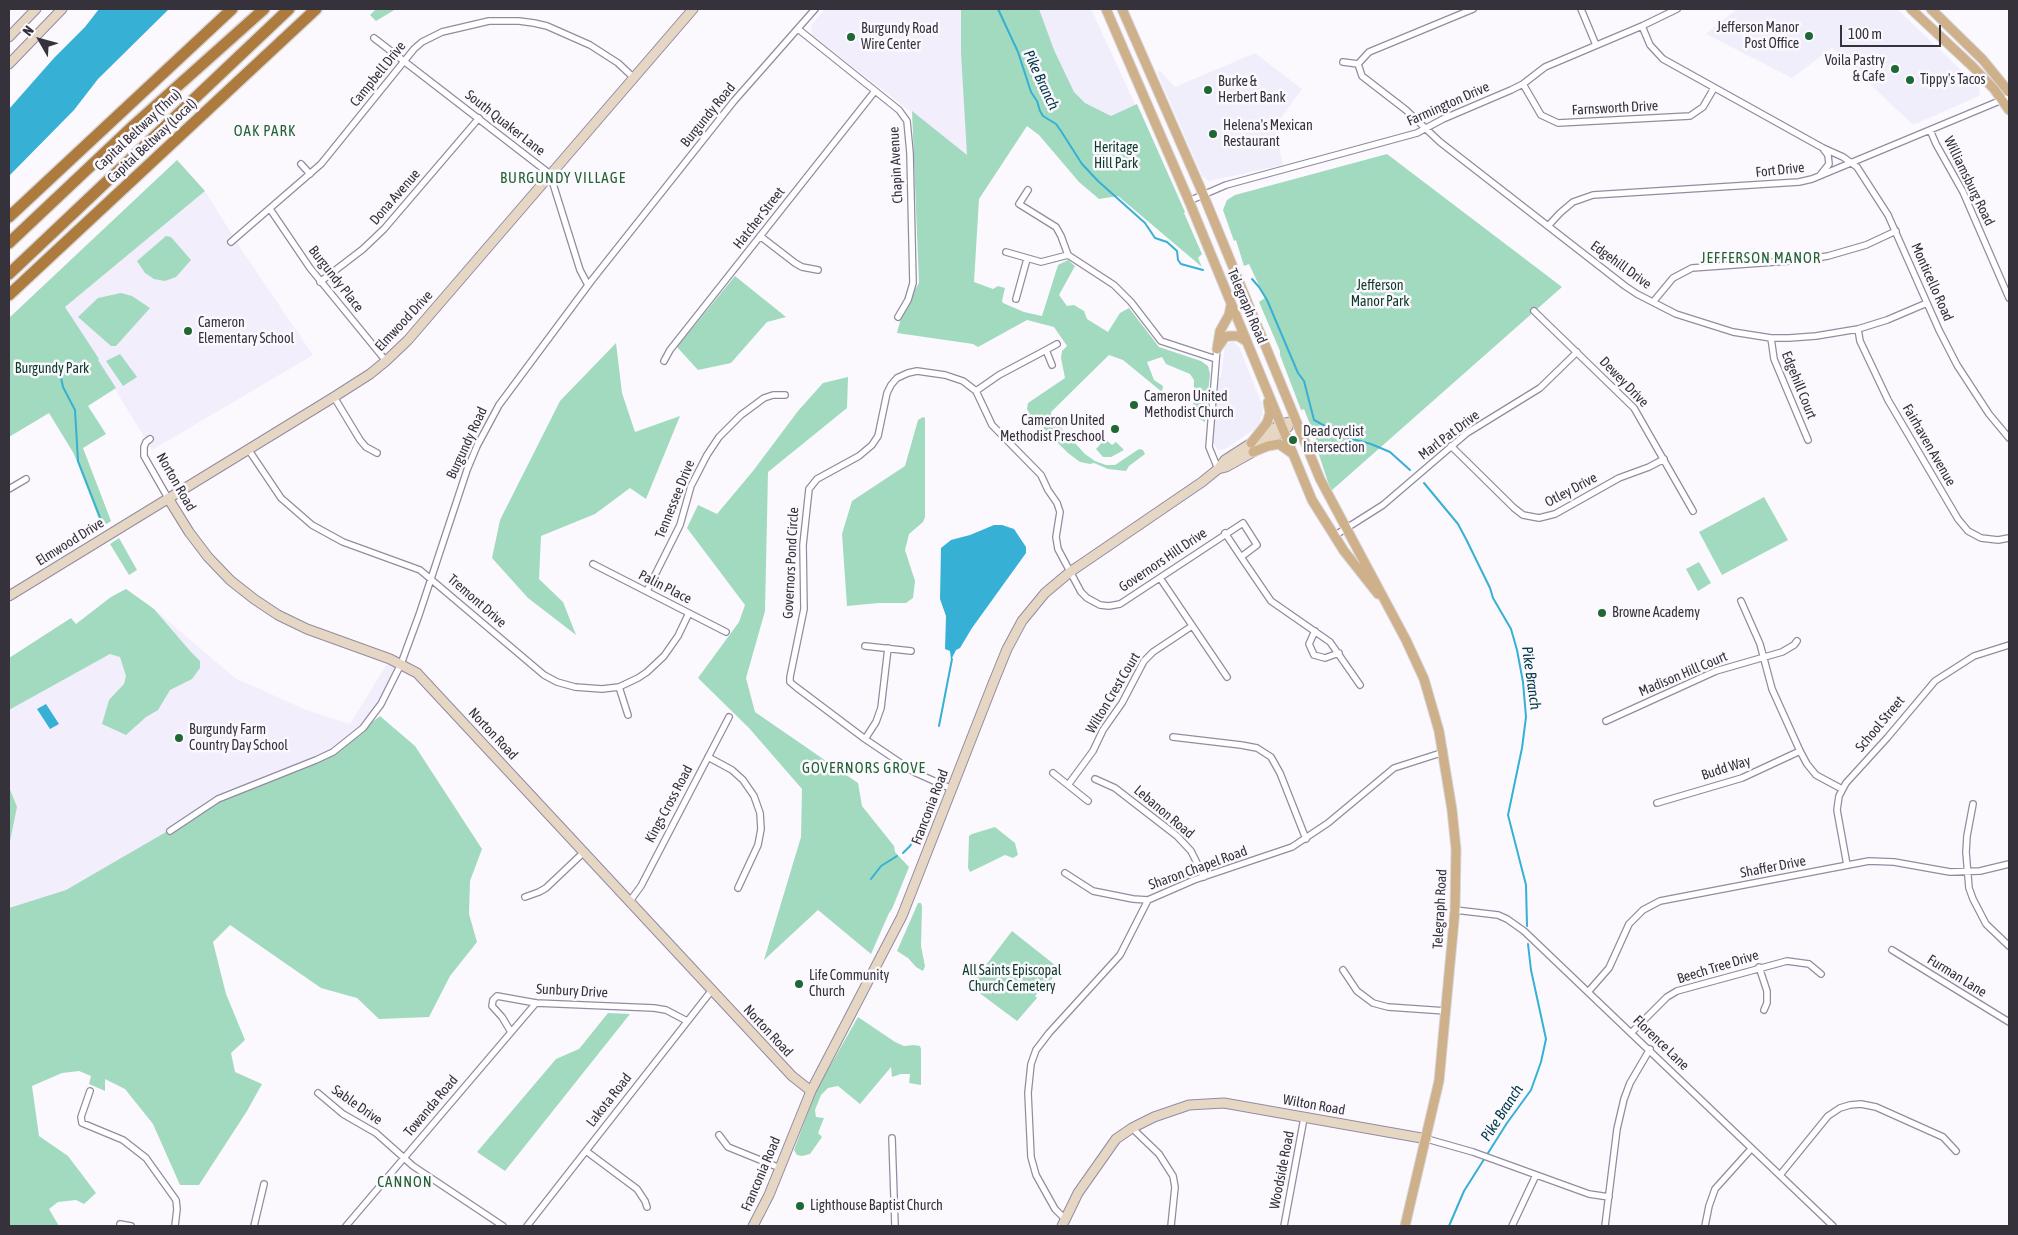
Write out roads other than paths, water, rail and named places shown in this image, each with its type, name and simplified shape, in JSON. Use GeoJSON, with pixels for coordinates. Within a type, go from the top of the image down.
{"type":"FeatureCollection","features":[{"type":"Feature","properties":{"kind":"highway"},"geometry":{"type":"LineString","coordinates":[[9,217],[232,9]]}},
{"type":"Feature","properties":{"kind":"highway","name":"Capital Beltway (Thru)"},"geometry":{"type":"LineString","coordinates":[[9,244],[133,126],[264,9]]}},
{"type":"Feature","properties":{"kind":"highway","name":"Capital Beltway (Thru)"},"geometry":{"type":"LineString","coordinates":[[9,274],[289,9]]}},
{"type":"Feature","properties":{"kind":"highway","name":"Capital Beltway (Local)"},"geometry":{"type":"LineString","coordinates":[[9,295],[316,9]]}},
{"type":"Feature","properties":{"kind":"main road","name":"Telegraph Road"},"geometry":{"type":"LineString","coordinates":[[1106,9],[1312,500],[1334,536],[1366,580],[1385,602]]}},
{"type":"Feature","properties":{"kind":"main road","name":"Telegraph Road"},"geometry":{"type":"LineString","coordinates":[[1122,9],[1203,194],[1295,421],[1330,501],[1372,574],[1424,679],[1444,752],[1456,849],[1455,910],[1439,1082],[1405,1226]]}},
{"type":"Feature","properties":{"kind":"main road"},"geometry":{"type":"LineString","coordinates":[[1910,9],[2006,98],[2009,110]]}},
{"type":"Feature","properties":{"kind":"main road"},"geometry":{"type":"LineString","coordinates":[[1931,9],[1983,60],[2009,92]]}},
{"type":"Feature","properties":{"kind":"main road"},"geometry":{"type":"LineString","coordinates":[[1216,354],[1220,331],[1231,305]]}},
{"type":"Feature","properties":{"kind":"main road"},"geometry":{"type":"LineString","coordinates":[[1216,354],[1222,340],[1228,336],[1238,336],[1246,342]]}},
{"type":"Feature","properties":{"kind":"main road"},"geometry":{"type":"LineString","coordinates":[[1252,448],[1265,427],[1270,413],[1260,373]]}},
{"type":"Feature","properties":{"kind":"main road"},"geometry":{"type":"LineString","coordinates":[[1252,448],[1279,444],[1294,455]]}},
{"type":"Feature","properties":{"kind":"street"},"geometry":{"type":"LineString","coordinates":[[9,36],[36,9]]}},
{"type":"Feature","properties":{"kind":"street"},"geometry":{"type":"LineString","coordinates":[[9,64],[62,9]]}},
{"type":"Feature","properties":{"kind":"street","name":"Elmwood Drive"},"geometry":{"type":"LineString","coordinates":[[9,596],[334,397],[370,374],[386,361],[408,340],[693,9]]}},
{"type":"Feature","properties":{"kind":"street","name":"Burgundy Road"},"geometry":{"type":"LineString","coordinates":[[170,831],[218,799],[332,752],[363,728],[381,704],[401,664],[466,470],[487,425],[514,382],[588,285],[734,101],[815,9]]}},
{"type":"Feature","properties":{"kind":"street"},"geometry":{"type":"LineString","coordinates":[[1343,62],[1358,64],[1369,52],[1473,9]]}},
{"type":"Feature","properties":{"kind":"street"},"geometry":{"type":"LineString","coordinates":[[1581,9],[1596,45]]}},
{"type":"Feature","properties":{"kind":"street","name":"Farmington Drive"},"geometry":{"type":"LineString","coordinates":[[1188,201],[1226,185],[1417,134],[1425,128],[1523,84],[1545,67],[1677,9]]}},
{"type":"Feature","properties":{"kind":"street","name":"Campbell Drive"},"geometry":{"type":"LineString","coordinates":[[232,242],[310,174],[332,152],[404,61],[422,42],[442,32],[489,21],[519,20],[547,26],[590,44],[618,63],[634,78]]}},
{"type":"Feature","properties":{"kind":"street","name":"Monticello Road"},"geometry":{"type":"LineString","coordinates":[[1642,26],[1650,45],[1658,55],[1714,88],[1852,163],[1888,215],[1957,365],[1989,414],[2009,438]]}},
{"type":"Feature","properties":{"kind":"street","name":"Chapin Avenue"},"geometry":{"type":"LineString","coordinates":[[798,29],[899,110],[907,121],[909,127],[913,283],[908,300],[898,318]]}},
{"type":"Feature","properties":{"kind":"street","name":"South Quaker Lane"},"geometry":{"type":"LineString","coordinates":[[374,38],[550,174],[580,270],[588,285]]}},
{"type":"Feature","properties":{"kind":"street","name":"Edgehill Drive"},"geometry":{"type":"LineString","coordinates":[[1358,64],[1362,76],[1406,110],[1440,142],[1631,290],[1676,314],[1716,329],[1771,338],[1816,336],[1858,329],[1887,320],[1927,303]]}},
{"type":"Feature","properties":{"kind":"street","name":"Farnsworth Drive"},"geometry":{"type":"LineString","coordinates":[[1523,84],[1541,115],[1558,123],[1690,116],[1703,106],[1714,88]]}},
{"type":"Feature","properties":{"kind":"street","name":"Hatcher Street"},"geometry":{"type":"LineString","coordinates":[[664,361],[670,350],[875,92]]}},
{"type":"Feature","properties":{"kind":"street","name":"Fort Drive"},"geometry":{"type":"LineString","coordinates":[[1548,226],[1573,202],[1593,195],[1799,182],[1820,176],[2006,98]]}},
{"type":"Feature","properties":{"kind":"street","name":"Dona Avenue"},"geometry":{"type":"LineString","coordinates":[[320,282],[363,249],[384,229],[479,118]]}},
{"type":"Feature","properties":{"kind":"street","name":"Williamsburg Road"},"geometry":{"type":"LineString","coordinates":[[1930,130],[1963,192],[2009,298]]}},
{"type":"Feature","properties":{"kind":"street"},"geometry":{"type":"LineString","coordinates":[[1820,176],[1828,164],[1828,156],[1823,148]]}},
{"type":"Feature","properties":{"kind":"street"},"geometry":{"type":"LineString","coordinates":[[301,164],[310,174]]}},
{"type":"Feature","properties":{"kind":"street"},"geometry":{"type":"LineString","coordinates":[[1028,190],[1019,204],[1056,227],[1068,255],[1114,285],[1130,302],[1161,342],[1216,354],[1209,447],[1218,469]]}},
{"type":"Feature","properties":{"kind":"street","name":"Burgundy Place"},"geometry":{"type":"LineString","coordinates":[[270,208],[320,282],[386,361]]}},
{"type":"Feature","properties":{"kind":"street"},"geometry":{"type":"LineString","coordinates":[[1652,302],[1673,278],[1692,268],[1803,260],[1828,256],[1866,245],[1896,231]]}},
{"type":"Feature","properties":{"kind":"street"},"geometry":{"type":"LineString","coordinates":[[760,236],[795,263],[802,267],[818,270]]}},
{"type":"Feature","properties":{"kind":"street"},"geometry":{"type":"LineString","coordinates":[[1006,252],[1042,262],[1068,255]]}},
{"type":"Feature","properties":{"kind":"street"},"geometry":{"type":"LineString","coordinates":[[1016,299],[1027,259]]}},
{"type":"Feature","properties":{"kind":"street","name":"Dewey Drive"},"geometry":{"type":"LineString","coordinates":[[1534,311],[1634,408],[1693,511]]}},
{"type":"Feature","properties":{"kind":"street","name":"Fairhaven Avenue"},"geometry":{"type":"LineString","coordinates":[[1858,329],[1860,341],[1888,400],[1958,519],[1968,531],[1981,538],[1998,540],[2009,538]]}},
{"type":"Feature","properties":{"kind":"street","name":"Edgehill Court"},"geometry":{"type":"LineString","coordinates":[[1771,338],[1774,359],[1808,440]]}},
{"type":"Feature","properties":{"kind":"street"},"geometry":{"type":"LineString","coordinates":[[1057,344],[999,375],[976,391],[992,425],[1041,475],[1057,503],[1060,512],[1056,537],[1058,549],[1070,572]]}},
{"type":"Feature","properties":{"kind":"street"},"geometry":{"type":"LineString","coordinates":[[1046,350],[1052,365]]}},
{"type":"Feature","properties":{"kind":"street","name":"Marl Pat Drive"},"geometry":{"type":"LineString","coordinates":[[1334,536],[1383,505],[1474,428],[1521,402],[1540,388],[1577,352]]}},
{"type":"Feature","properties":{"kind":"street","name":"Governors Pond Circle"},"geometry":{"type":"LineString","coordinates":[[952,789],[914,772],[866,739],[790,682],[790,671],[804,609],[802,545],[809,489],[817,479],[859,456],[872,445],[878,436],[887,393],[897,378],[908,373],[927,372],[963,381],[976,391]]}},
{"type":"Feature","properties":{"kind":"street","name":"Tennessee Drive"},"geometry":{"type":"LineString","coordinates":[[647,592],[680,525],[691,486],[719,437],[741,415],[764,398],[774,395],[786,395]]}},
{"type":"Feature","properties":{"kind":"street"},"geometry":{"type":"LineString","coordinates":[[334,397],[360,440],[366,447],[377,453]]}},
{"type":"Feature","properties":{"kind":"street","name":"Franconia Road"},"geometry":{"type":"LineString","coordinates":[[754,1226],[811,1091],[902,916],[992,686],[1017,629],[1035,603],[1070,572],[1150,519],[1218,469],[1225,460],[1252,448],[1282,427],[1295,421]]}},
{"type":"Feature","properties":{"kind":"street","name":"Norton Road"},"geometry":{"type":"LineString","coordinates":[[150,439],[144,447],[144,456],[189,532],[208,557],[230,580],[278,615],[307,629],[413,670],[792,1076],[811,1091]]}},
{"type":"Feature","properties":{"kind":"street","name":"Otley Drive"},"geometry":{"type":"LineString","coordinates":[[1451,446],[1514,508],[1523,515],[1539,518],[1555,514],[1620,478],[1664,459]]}},
{"type":"Feature","properties":{"kind":"street","name":"Tremont Drive"},"geometry":{"type":"LineString","coordinates":[[248,449],[282,498],[312,525],[343,542],[420,570],[549,678],[566,685],[584,688],[619,687],[638,678],[657,664],[670,648],[689,613]]}},
{"type":"Feature","properties":{"kind":"street"},"geometry":{"type":"LineString","coordinates":[[9,489],[26,479]]}},
{"type":"Feature","properties":{"kind":"street","name":"Governors Hill Drive"},"geometry":{"type":"LineString","coordinates":[[1070,572],[1087,598],[1100,606],[1109,606],[1120,604],[1225,533],[1243,523],[1257,544],[1256,547],[1241,557]]}},
{"type":"Feature","properties":{"kind":"street","name":"Governors Hill Drive"},"geometry":{"type":"LineString","coordinates":[[1225,533],[1271,600],[1330,642],[1360,685]]}},
{"type":"Feature","properties":{"kind":"street","name":"Palin Place"},"geometry":{"type":"LineString","coordinates":[[593,564],[726,632]]}},
{"type":"Feature","properties":{"kind":"street"},"geometry":{"type":"LineString","coordinates":[[1160,578],[1227,677]]}},
{"type":"Feature","properties":{"kind":"street"},"geometry":{"type":"LineString","coordinates":[[1741,601],[1760,644],[1772,689],[1800,751],[1816,775],[1842,789],[1837,810],[1846,865]]}},
{"type":"Feature","properties":{"kind":"street","name":"Wilton Crest Court"},"geometry":{"type":"LineString","coordinates":[[1068,784],[1093,751],[1103,730],[1116,712],[1144,661],[1153,652],[1192,626]]}},
{"type":"Feature","properties":{"kind":"street"},"geometry":{"type":"LineString","coordinates":[[1315,631],[1309,644],[1314,654],[1325,658],[1339,654]]}},
{"type":"Feature","properties":{"kind":"street","name":"Madison Hill Court"},"geometry":{"type":"LineString","coordinates":[[1606,721],[1716,672],[1787,650],[1797,642]]}},
{"type":"Feature","properties":{"kind":"street","name":"School Street"},"geometry":{"type":"LineString","coordinates":[[1842,789],[1935,681],[1974,656],[2009,645]]}},
{"type":"Feature","properties":{"kind":"street"},"geometry":{"type":"LineString","coordinates":[[865,646],[911,650]]}},
{"type":"Feature","properties":{"kind":"street"},"geometry":{"type":"LineString","coordinates":[[866,739],[876,722],[881,708],[888,648]]}},
{"type":"Feature","properties":{"kind":"street"},"geometry":{"type":"LineString","coordinates":[[619,687],[628,715]]}},
{"type":"Feature","properties":{"kind":"street","name":"Kings Cross Road"},"geometry":{"type":"LineString","coordinates":[[630,902],[641,886],[729,717]]}},
{"type":"Feature","properties":{"kind":"street"},"geometry":{"type":"LineString","coordinates":[[1173,738],[1257,748],[1270,757],[1280,773],[1306,839]]}},
{"type":"Feature","properties":{"kind":"street","name":"Budd Way"},"geometry":{"type":"LineString","coordinates":[[1657,803],[1742,778],[1800,751]]}},
{"type":"Feature","properties":{"kind":"street","name":"Sharon Chapel Road"},"geometry":{"type":"LineString","coordinates":[[1063,1223],[1033,1168],[1028,1093],[1031,1064],[1036,1050],[1049,1033],[1105,974],[1120,955],[1148,900],[1204,877],[1278,853],[1306,839],[1394,768],[1444,752]]}},
{"type":"Feature","properties":{"kind":"street"},"geometry":{"type":"LineString","coordinates":[[708,757],[732,770],[743,780],[754,796],[760,813],[761,829],[758,845],[738,888]]}},
{"type":"Feature","properties":{"kind":"street"},"geometry":{"type":"LineString","coordinates":[[1053,773],[1088,801]]}},
{"type":"Feature","properties":{"kind":"street","name":"Lebanon Road"},"geometry":{"type":"LineString","coordinates":[[1095,779],[1115,788],[1178,836],[1192,851],[1204,877]]}},
{"type":"Feature","properties":{"kind":"street"},"geometry":{"type":"LineString","coordinates":[[1973,804],[1967,836],[1968,872],[1973,899],[1991,930],[2009,946]]}},
{"type":"Feature","properties":{"kind":"street"},"geometry":{"type":"LineString","coordinates":[[524,897],[546,888],[584,852]]}},
{"type":"Feature","properties":{"kind":"street","name":"Shaffer Drive"},"geometry":{"type":"LineString","coordinates":[[1588,992],[1609,968],[1629,924],[1652,904],[1667,899],[1846,865],[1882,861],[1941,872],[1968,872],[1993,869],[2009,864]]}},
{"type":"Feature","properties":{"kind":"street"},"geometry":{"type":"LineString","coordinates":[[1065,873],[1093,891],[1133,900],[1148,900]]}},
{"type":"Feature","properties":{"kind":"street","name":"Florence Lane"},"geometry":{"type":"LineString","coordinates":[[1455,910],[1493,914],[1507,919],[1524,931],[1834,1226]]}},
{"type":"Feature","properties":{"kind":"street","name":"Furman Lane"},"geometry":{"type":"LineString","coordinates":[[1892,950],[2009,1022]]}},
{"type":"Feature","properties":{"kind":"street","name":"Beech Tree Drive"},"geometry":{"type":"LineString","coordinates":[[1632,1032],[1673,993],[1780,961],[1795,961],[1809,964],[1821,974]]}},
{"type":"Feature","properties":{"kind":"street"},"geometry":{"type":"LineString","coordinates":[[1759,967],[1767,991],[1767,1003],[1764,1010]]}},
{"type":"Feature","properties":{"kind":"street"},"geometry":{"type":"LineString","coordinates":[[1343,970],[1357,991],[1373,1003],[1388,1007],[1446,1011]]}},
{"type":"Feature","properties":{"kind":"street","name":"Lakota Road"},"geometry":{"type":"LineString","coordinates":[[527,1226],[712,990]]}},
{"type":"Feature","properties":{"kind":"street","name":"Sunbury Drive"},"geometry":{"type":"LineString","coordinates":[[510,1032],[502,1017],[492,1006],[495,998],[501,996],[536,1003],[654,1008],[666,1010],[687,1021]]}},
{"type":"Feature","properties":{"kind":"street","name":"Towanda Road"},"geometry":{"type":"LineString","coordinates":[[350,1225],[404,1158],[536,1003]]}},
{"type":"Feature","properties":{"kind":"street"},"geometry":{"type":"LineString","coordinates":[[1605,1226],[1617,1129],[1624,1099],[1630,1082],[1650,1050]]}},
{"type":"Feature","properties":{"kind":"street"},"geometry":{"type":"LineString","coordinates":[[90,1091],[81,1117],[82,1123],[115,1135],[131,1144],[146,1158],[176,1200],[175,1226]]}},
{"type":"Feature","properties":{"kind":"street","name":"Sable Drive"},"geometry":{"type":"LineString","coordinates":[[318,1093],[343,1114],[376,1133],[413,1166],[503,1226]]}},
{"type":"Feature","properties":{"kind":"street","name":"Wilton Road"},"geometry":{"type":"LineString","coordinates":[[1063,1223],[1078,1193],[1107,1149],[1116,1139],[1132,1128],[1170,1111],[1201,1103],[1224,1103],[1427,1139],[1478,1154],[1588,1194],[1609,1197]]}},
{"type":"Feature","properties":{"kind":"street"},"geometry":{"type":"LineString","coordinates":[[1780,1175],[1828,1116],[1840,1108],[1850,1105],[1866,1104],[1876,1107],[1943,1137],[1956,1151]]}},
{"type":"Feature","properties":{"kind":"street","name":"Woodside Road"},"geometry":{"type":"LineString","coordinates":[[1284,1226],[1304,1118]]}},
{"type":"Feature","properties":{"kind":"street"},"geometry":{"type":"LineString","coordinates":[[1132,1128],[1159,1154],[1173,1176],[1175,1187],[1171,1226]]}},
{"type":"Feature","properties":{"kind":"street"},"geometry":{"type":"LineString","coordinates":[[718,1135],[728,1147],[780,1168]]}},
{"type":"Feature","properties":{"kind":"street"},"geometry":{"type":"LineString","coordinates":[[892,1138],[895,1226]]}},
{"type":"Feature","properties":{"kind":"street"},"geometry":{"type":"LineString","coordinates":[[1704,1226],[1710,1200],[1715,1189],[1751,1149]]}},
{"type":"Feature","properties":{"kind":"street"},"geometry":{"type":"LineString","coordinates":[[586,1151],[637,1190],[647,1207]]}},
{"type":"Feature","properties":{"kind":"street"},"geometry":{"type":"LineString","coordinates":[[1512,1226],[1536,1175]]}},
{"type":"Feature","properties":{"kind":"street"},"geometry":{"type":"LineString","coordinates":[[254,1226],[264,1184]]}},
{"type":"Feature","properties":{"kind":"street"},"geometry":{"type":"LineString","coordinates":[[120,1224],[131,1226]]}},
{"type":"Feature","properties":{"kind":"water"},"geometry":{"type":"Polygon","coordinates":[[[99,9],[169,9],[98,79],[74,110],[9,176],[9,109],[54,58],[85,27],[99,9]]]}},
{"type":"Feature","properties":{"kind":"water"},"geometry":{"type":"Polygon","coordinates":[[[994,525],[1002,525],[1014,529],[1026,547],[1026,553],[972,628],[960,648],[956,650],[951,660],[950,651],[945,649],[946,616],[940,599],[941,548],[951,540],[970,535],[994,525]]]}},
{"type":"Feature","properties":{"kind":"water"},"geometry":{"type":"Polygon","coordinates":[[[46,704],[59,724],[50,729],[37,709],[46,704]]]}},
{"type":"Feature","properties":{"kind":"waterway","name":"Pike Branch"},"geometry":{"type":"LineString","coordinates":[[998,9],[1018,52],[1031,92],[1043,116],[1056,124],[1082,164],[1098,181],[1145,223],[1155,238],[1167,242],[1177,251],[1178,260],[1181,264],[1203,270]]}},
{"type":"Feature","properties":{"kind":"waterway","name":"Pike Branch"},"geometry":{"type":"LineString","coordinates":[[1252,279],[1267,300],[1298,373],[1304,381],[1314,420],[1345,437],[1371,444],[1390,452],[1410,470]]}},
{"type":"Feature","properties":{"kind":"waterway"},"geometry":{"type":"LineString","coordinates":[[60,373],[63,387],[75,410],[78,461],[101,520]]}},
{"type":"Feature","properties":{"kind":"waterway","name":"Pike Branch"},"geometry":{"type":"LineString","coordinates":[[1424,483],[1458,524],[1490,588],[1493,598],[1511,629],[1517,650],[1523,682],[1526,717],[1522,748],[1508,815],[1526,885],[1527,926]]}},
{"type":"Feature","properties":{"kind":"waterway"},"geometry":{"type":"LineString","coordinates":[[939,726],[952,659]]}},
{"type":"Feature","properties":{"kind":"waterway"},"geometry":{"type":"LineString","coordinates":[[903,853],[910,846],[926,817],[928,805]]}},
{"type":"Feature","properties":{"kind":"waterway"},"geometry":{"type":"LineString","coordinates":[[871,879],[881,866],[897,856]]}},
{"type":"Feature","properties":{"kind":"waterway","name":"Pike Branch"},"geometry":{"type":"LineString","coordinates":[[1449,1226],[1464,1191],[1507,1123],[1531,1090],[1541,1062],[1546,1039],[1531,970],[1528,944]]}},
{"type":"Feature","properties":{"kind":"place","name":"Jefferson Manor Post Office"},"geometry":{"type":"Point","coordinates":[1809,36]}},
{"type":"Feature","properties":{"kind":"place","name":"Burgundy Road Wire Center"},"geometry":{"type":"Point","coordinates":[851,37]}},
{"type":"Feature","properties":{"kind":"place","name":"Voila Pastry & Cafe"},"geometry":{"type":"Point","coordinates":[1895,69]}},
{"type":"Feature","properties":{"kind":"place","name":"Tippy's Tacos"},"geometry":{"type":"Point","coordinates":[1910,80]}},
{"type":"Feature","properties":{"kind":"place","name":"Burke & Herbert Bank"},"geometry":{"type":"Point","coordinates":[1208,90]}},
{"type":"Feature","properties":{"kind":"place","name":"Helena's Mexican Restaurant"},"geometry":{"type":"Point","coordinates":[1213,134]}},
{"type":"Feature","properties":{"kind":"place","name":"Cameron Elementary School"},"geometry":{"type":"Point","coordinates":[188,331]}},
{"type":"Feature","properties":{"kind":"place","name":"Cameron United Methodist Church"},"geometry":{"type":"Point","coordinates":[1134,405]}},
{"type":"Feature","properties":{"kind":"place","name":"Cameron United Methodist Preschool"},"geometry":{"type":"Point","coordinates":[1115,429]}},
{"type":"Feature","properties":{"kind":"place","name":"Dead cyclist Intersection"},"geometry":{"type":"Point","coordinates":[1293,440]}},
{"type":"Feature","properties":{"kind":"place","name":"Browne Academy"},"geometry":{"type":"Point","coordinates":[1602,613]}},
{"type":"Feature","properties":{"kind":"place","name":"Burgundy Farm Country Day School"},"geometry":{"type":"Point","coordinates":[179,738]}},
{"type":"Feature","properties":{"kind":"place","name":"Life Community Church"},"geometry":{"type":"Point","coordinates":[799,984]}},
{"type":"Feature","properties":{"kind":"place","name":"Lighthouse Baptist Church"},"geometry":{"type":"Point","coordinates":[800,1206]}},
{"type":"Feature","properties":{"kind":"district","name":"OAK PARK"},"geometry":{"type":"Point","coordinates":[265,131]}},
{"type":"Feature","properties":{"kind":"district","name":"BURGUNDY VILLAGE"},"geometry":{"type":"Point","coordinates":[563,178]}},
{"type":"Feature","properties":{"kind":"district","name":"JEFFERSON MANOR"},"geometry":{"type":"Point","coordinates":[1761,258]}},
{"type":"Feature","properties":{"kind":"district","name":"GOVERNORS GROVE"},"geometry":{"type":"Point","coordinates":[864,768]}},
{"type":"Feature","properties":{"kind":"district","name":"CANNON"},"geometry":{"type":"Point","coordinates":[405,1182]}},
{"type":"Feature","properties":{"kind":"park label","name":"Heritage Hill Park"},"geometry":{"type":"Point","coordinates":[1116,156]}},
{"type":"Feature","properties":{"kind":"park label","name":"Jefferson Manor Park"},"geometry":{"type":"Point","coordinates":[1380,294]}},
{"type":"Feature","properties":{"kind":"park label","name":"Burgundy Park"},"geometry":{"type":"Point","coordinates":[52,369]}},
{"type":"Feature","properties":{"kind":"park label","name":"All Saints Episcopal Church Cemetery"},"geometry":{"type":"Point","coordinates":[1012,980]}}]}
